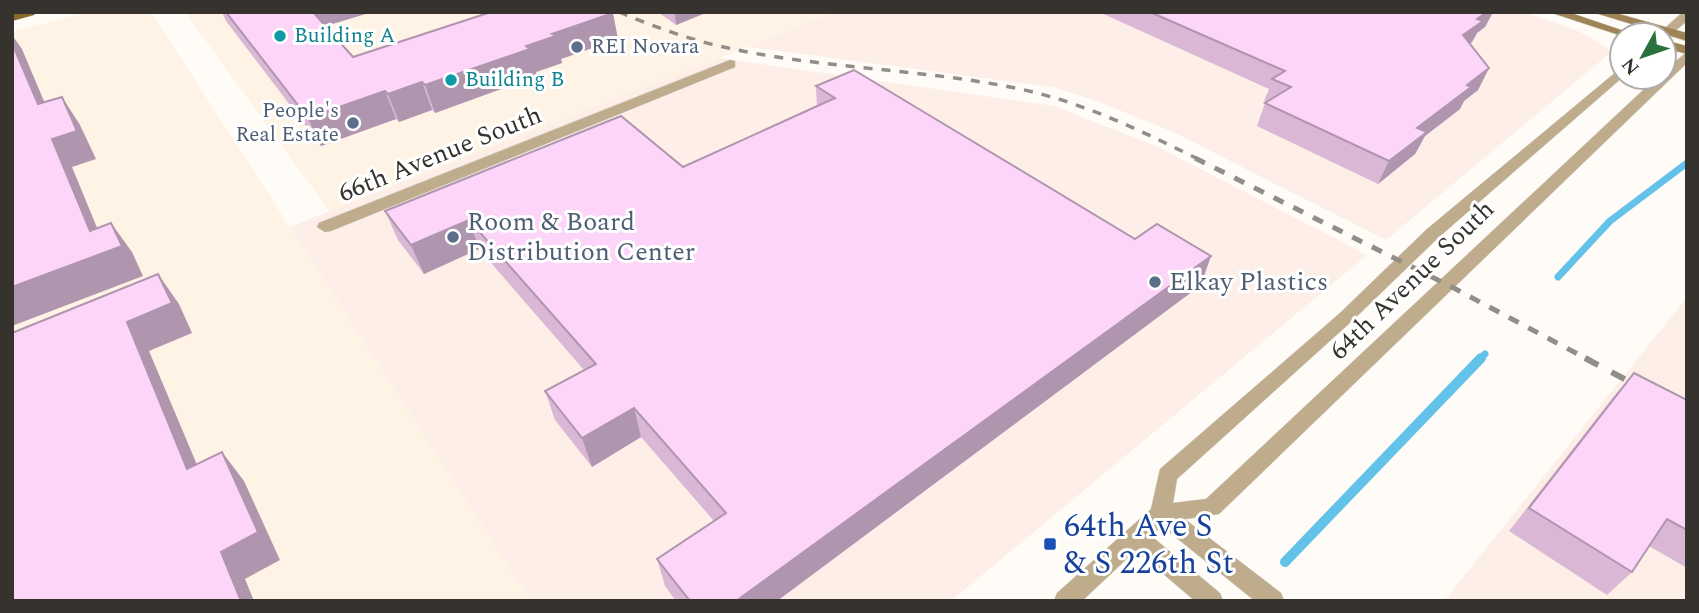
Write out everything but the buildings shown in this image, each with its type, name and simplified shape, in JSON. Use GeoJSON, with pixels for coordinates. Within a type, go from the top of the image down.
{"type":"FeatureCollection","features":[{"type":"Feature","properties":{"kind":"main road"},"geometry":{"type":"LineString","coordinates":[[12,17],[30,12]]}},
{"type":"Feature","properties":{"kind":"main road"},"geometry":{"type":"LineString","coordinates":[[1555,12],[1608,28]]}},
{"type":"Feature","properties":{"kind":"main road"},"geometry":{"type":"LineString","coordinates":[[1598,12],[1622,21]]}},
{"type":"Feature","properties":{"kind":"street","name":"64th Avenue South"},"geometry":{"type":"LineString","coordinates":[[1608,83],[1433,233],[1346,317],[1167,475],[1161,513],[1211,508],[1687,56]]}},
{"type":"Feature","properties":{"kind":"street","name":"66th Avenue South"},"geometry":{"type":"LineString","coordinates":[[325,227],[730,64]]}},
{"type":"Feature","properties":{"kind":"street"},"geometry":{"type":"LineString","coordinates":[[1065,601],[1161,513],[1273,601]]}},
{"type":"Feature","properties":{"kind":"street"},"geometry":{"type":"LineString","coordinates":[[1136,537],[1212,601]]}},
{"type":"Feature","properties":{"kind":"shaded area"},"geometry":{"type":"Polygon","coordinates":[[[89,12],[151,12],[531,601],[12,601],[12,32],[89,12]]]}},
{"type":"Feature","properties":{"kind":"shaded area"},"geometry":{"type":"Polygon","coordinates":[[[185,12],[835,12],[330,212],[185,12]]]}},
{"type":"Feature","properties":{"kind":"shaded area"},"geometry":{"type":"Polygon","coordinates":[[[835,12],[1524,12],[1578,31],[1608,48],[1608,55],[1386,240],[1173,132],[1097,101],[1053,87],[748,47],[835,12]]]}},
{"type":"Feature","properties":{"kind":"shaded area"},"geometry":{"type":"Polygon","coordinates":[[[719,58],[1054,106],[1156,146],[1367,255],[951,601],[531,601],[290,227],[719,58]]]}},
{"type":"Feature","properties":{"kind":"shaded area"},"geometry":{"type":"Polygon","coordinates":[[[1687,297],[1687,601],[1444,601],[1687,297]]]}},
{"type":"Feature","properties":{"kind":"waterway"},"geometry":{"type":"LineString","coordinates":[[1558,277],[1610,221],[1687,163]]}},
{"type":"Feature","properties":{"kind":"waterway"},"geometry":{"type":"LineString","coordinates":[[1481,358],[1485,354]]}},
{"type":"Feature","properties":{"kind":"waterway"},"geometry":{"type":"LineString","coordinates":[[1285,562],[1481,358]]}},
{"type":"Feature","properties":{"kind":"railway"},"geometry":{"type":"LineString","coordinates":[[619,12],[690,38],[753,53],[982,82],[1044,95],[1111,118],[1198,159]]}},
{"type":"Feature","properties":{"kind":"railway"},"geometry":{"type":"LineString","coordinates":[[1195,158],[1448,285],[1589,360]]}},
{"type":"Feature","properties":{"kind":"railway"},"geometry":{"type":"LineString","coordinates":[[1585,358],[1645,390]]}},
{"type":"Feature","properties":{"kind":"place","name":"Building A"},"geometry":{"type":"Point","coordinates":[280,36]}},
{"type":"Feature","properties":{"kind":"place","name":"REI Novara"},"geometry":{"type":"Point","coordinates":[577,47]}},
{"type":"Feature","properties":{"kind":"place","name":"Building B"},"geometry":{"type":"Point","coordinates":[451,80]}},
{"type":"Feature","properties":{"kind":"place","name":"People's Real Estate"},"geometry":{"type":"Point","coordinates":[353,123]}},
{"type":"Feature","properties":{"kind":"place","name":"Room & Board Distribution Center"},"geometry":{"type":"Point","coordinates":[453,237]}},
{"type":"Feature","properties":{"kind":"place","name":"Elkay Plastics"},"geometry":{"type":"Point","coordinates":[1155,282]}},
{"type":"Feature","properties":{"kind":"place","name":"64th Ave S & S 226th St"},"geometry":{"type":"Point","coordinates":[1050,544]}}]}
